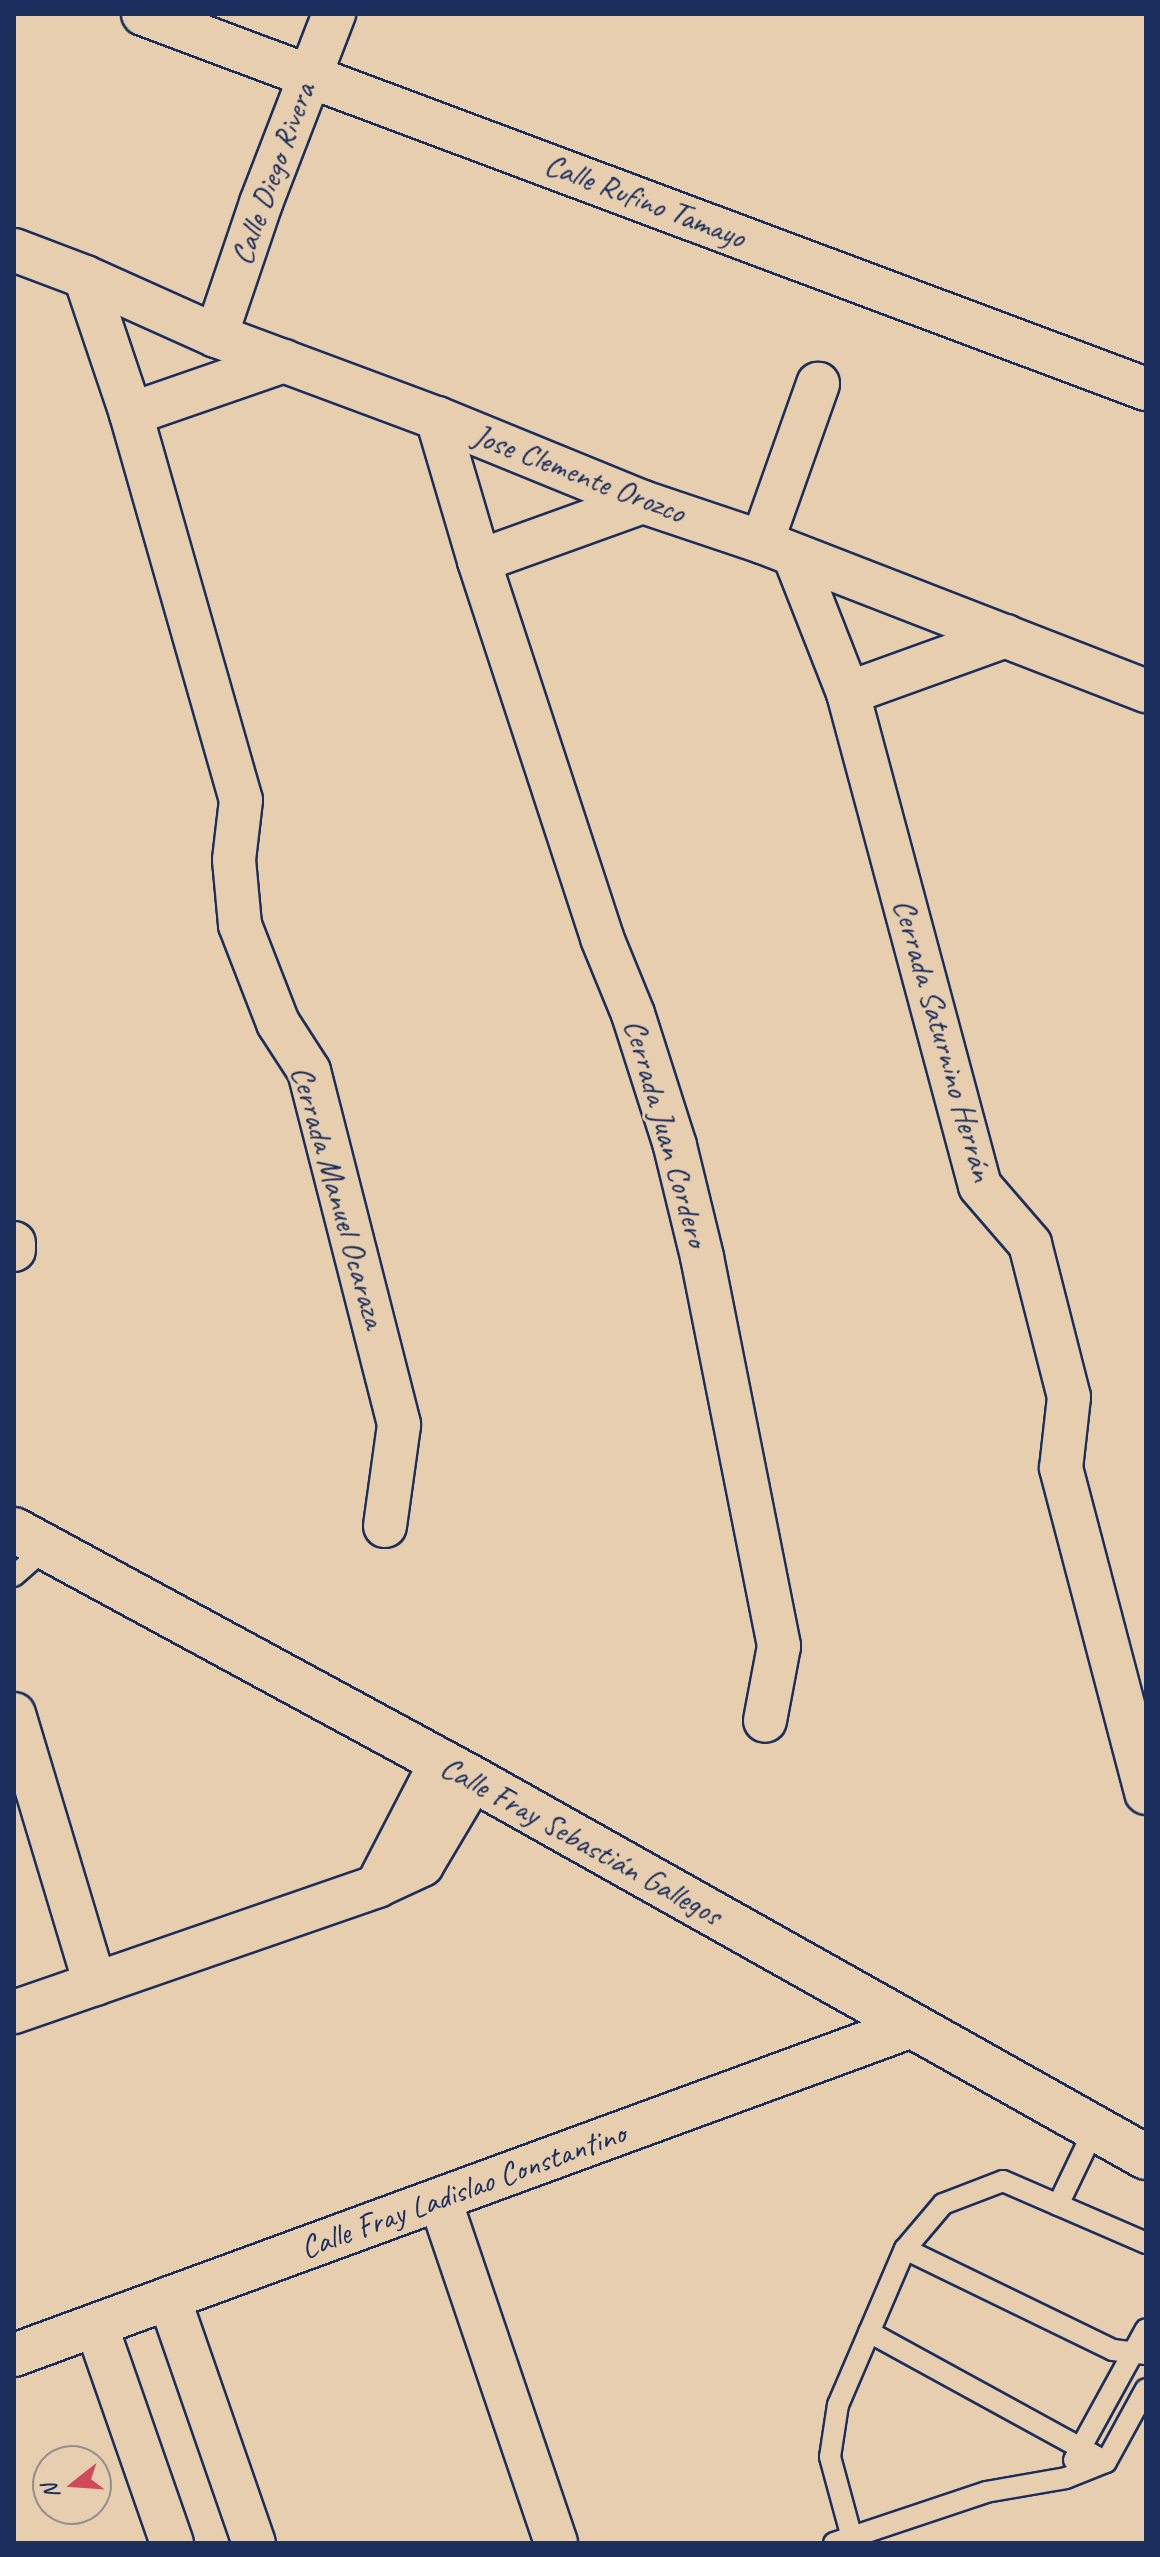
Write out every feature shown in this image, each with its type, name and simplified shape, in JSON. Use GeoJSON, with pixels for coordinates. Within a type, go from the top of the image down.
{"type":"FeatureCollection","features":[{"type":"Feature","properties":{"kind":"street","name":"Calle Rufino Tamayo"},"geometry":{"type":"LineString","coordinates":[[143,14],[1146,389]]}},
{"type":"Feature","properties":{"kind":"street","name":"Calle Diego Rivera"},"geometry":{"type":"LineString","coordinates":[[216,336],[308,75],[334,14]]}},
{"type":"Feature","properties":{"kind":"street","name":"Jose Clemente Orozco"},"geometry":{"type":"LineString","coordinates":[[14,250],[85,277],[216,336],[437,418],[643,502],[778,548],[1146,691]]}},
{"type":"Feature","properties":{"kind":"street","name":"Cerrada Manuel Ocaraza"},"geometry":{"type":"LineString","coordinates":[[85,277],[131,414],[241,800],[234,860],[240,925],[278,1023],[309,1071],[399,1425],[385,1526]]}},
{"type":"Feature","properties":{"kind":"street"},"geometry":{"type":"LineString","coordinates":[[131,414],[284,361]]}},
{"type":"Feature","properties":{"kind":"street"},"geometry":{"type":"LineString","coordinates":[[778,548],[818,384]]}},
{"type":"Feature","properties":{"kind":"street","name":"Cerrada Juan Cordero"},"geometry":{"type":"LineString","coordinates":[[437,418],[479,561],[602,938],[633,1014],[675,1146],[702,1257],[779,1646],[765,1721]]}},
{"type":"Feature","properties":{"kind":"street"},"geometry":{"type":"LineString","coordinates":[[479,561],[643,502]]}},
{"type":"Feature","properties":{"kind":"street","name":"Cerrada Saturnino Herrán"},"geometry":{"type":"LineString","coordinates":[[778,548],[848,693],[980,1186],[1030,1244],[1069,1397],[1061,1468],[1146,1793]]}},
{"type":"Feature","properties":{"kind":"street"},"geometry":{"type":"LineString","coordinates":[[848,693],[1006,636]]}},
{"type":"Feature","properties":{"kind":"street"},"geometry":{"type":"LineString","coordinates":[[14,1243],[14,1250]]}},
{"type":"Feature","properties":{"kind":"street","name":"Calle Fray Sebastián Gallegos"},"geometry":{"type":"LineString","coordinates":[[25,1551],[457,1770],[1146,2157]]}},
{"type":"Feature","properties":{"kind":"street"},"geometry":{"type":"LineString","coordinates":[[14,1714],[95,1984]]}},
{"type":"Feature","properties":{"kind":"street"},"geometry":{"type":"LineString","coordinates":[[14,2012],[377,1886],[457,1770]]}},
{"type":"Feature","properties":{"kind":"street","name":"Calle Fray Ladislao Constantino"},"geometry":{"type":"LineString","coordinates":[[14,2355],[912,2026]]}},
{"type":"Feature","properties":{"kind":"street"},"geometry":{"type":"LineString","coordinates":[[440,2200],[556,2543]]}},
{"type":"Feature","properties":{"kind":"street"},"geometry":{"type":"LineString","coordinates":[[169,2298],[254,2543]]}},
{"type":"Feature","properties":{"kind":"street"},"geometry":{"type":"LineString","coordinates":[[96,2325],[172,2543]]}},
{"type":"Feature","properties":{"kind":"lane"},"geometry":{"type":"LineString","coordinates":[[1058,2205],[1094,2130]]}},
{"type":"Feature","properties":{"kind":"lane"},"geometry":{"type":"LineString","coordinates":[[1146,2243],[1003,2181],[943,2204],[905,2249],[838,2405],[830,2457],[843,2540],[986,2492],[1066,2478],[1106,2462],[1146,2389]]}},
{"type":"Feature","properties":{"kind":"lane"},"geometry":{"type":"LineString","coordinates":[[905,2249],[1113,2350],[1140,2354]]}},
{"type":"Feature","properties":{"kind":"lane"},"geometry":{"type":"LineString","coordinates":[[1066,2478],[1079,2448],[1140,2354],[1146,2329]]}},
{"type":"Feature","properties":{"kind":"lane"},"geometry":{"type":"LineString","coordinates":[[869,2332],[1106,2462]]}}]}
